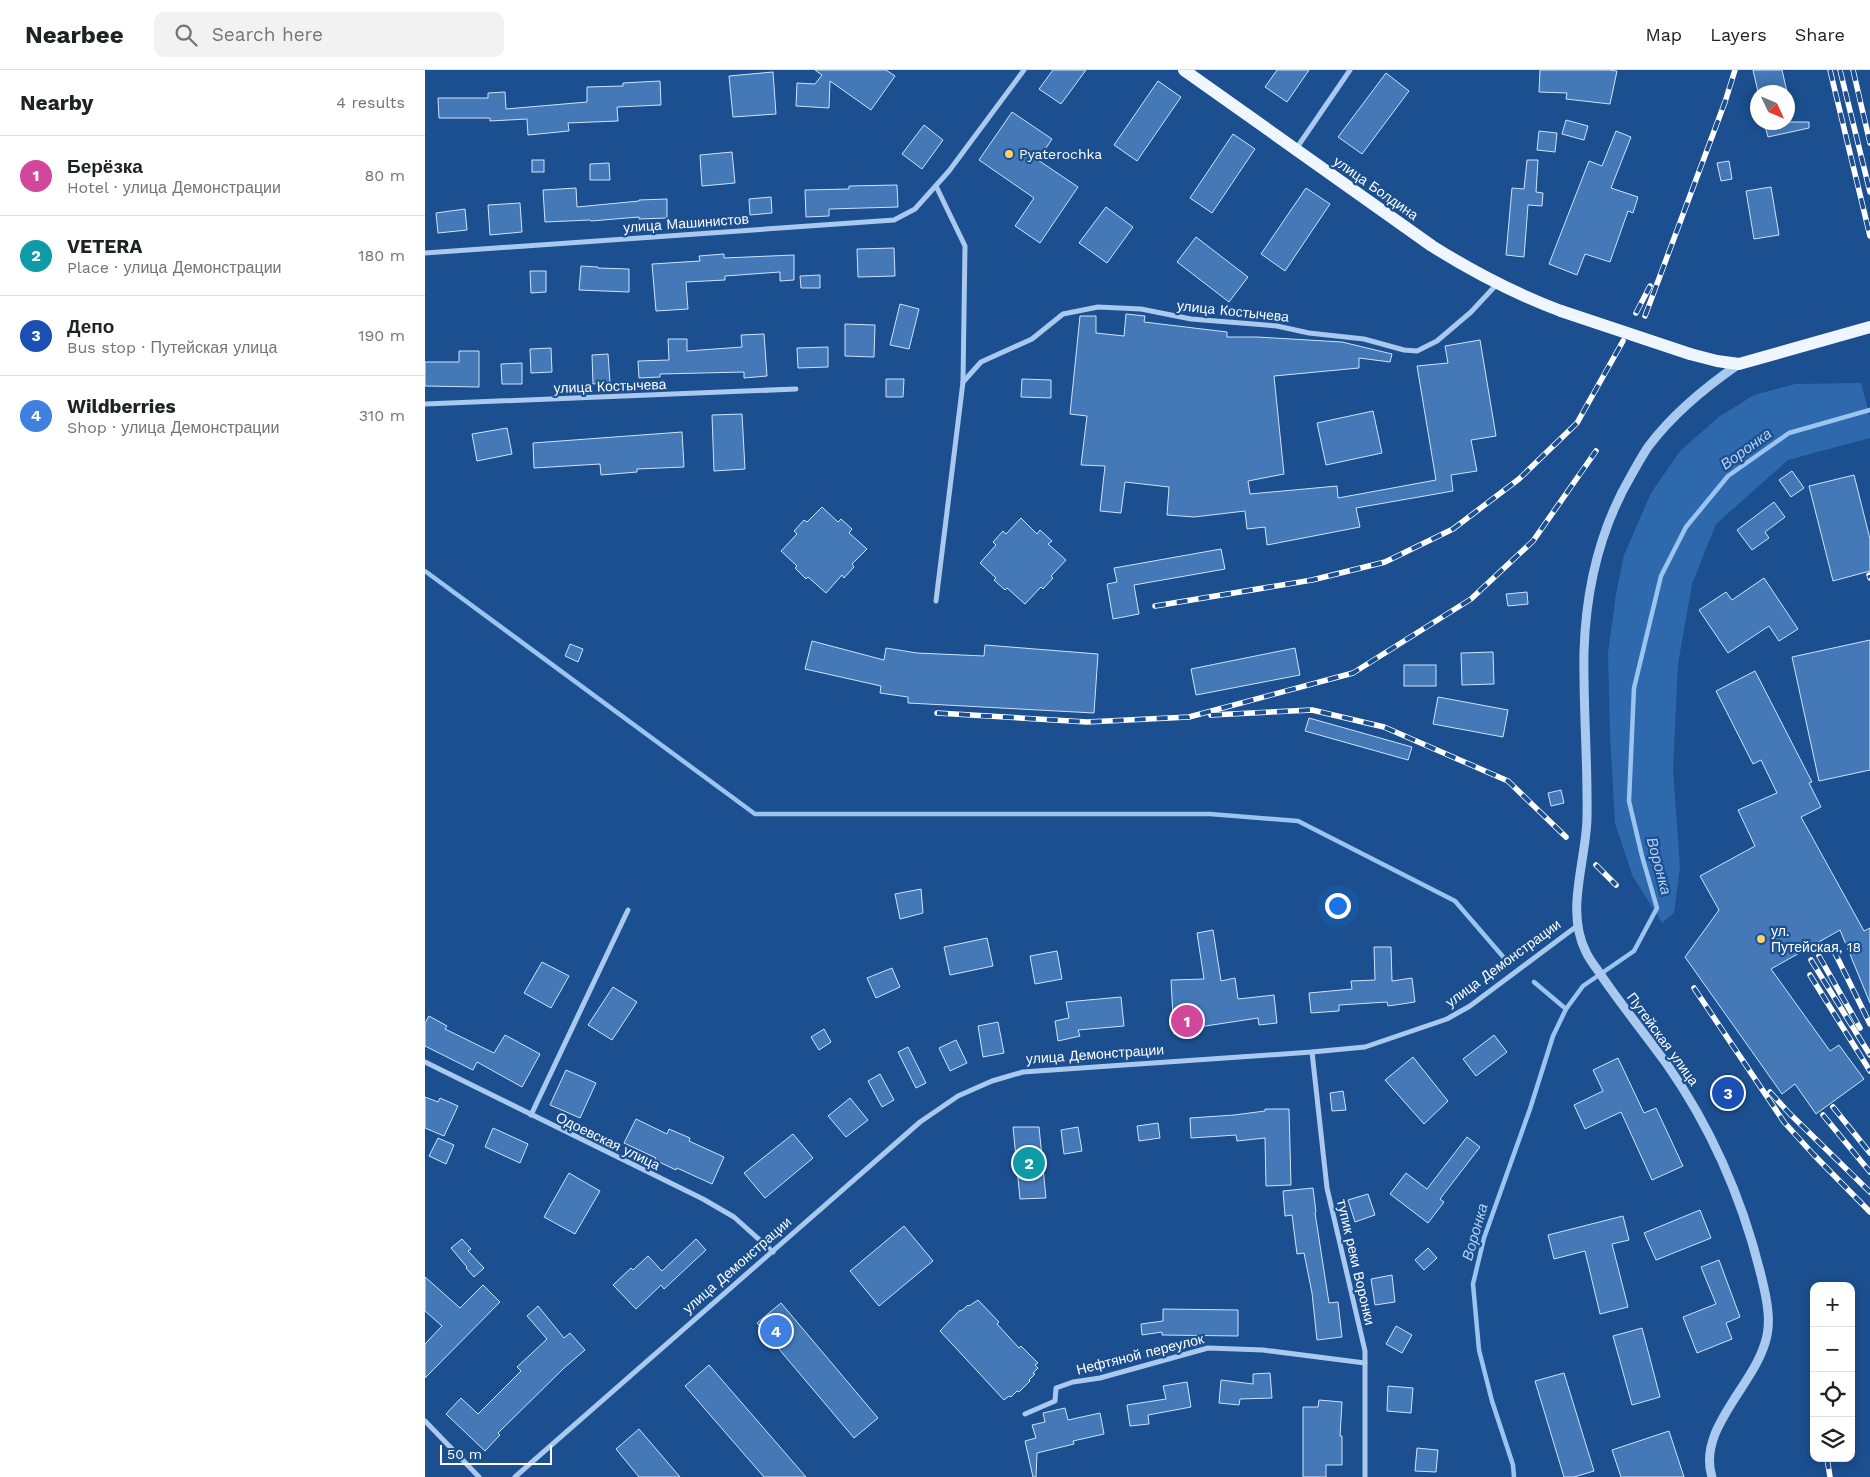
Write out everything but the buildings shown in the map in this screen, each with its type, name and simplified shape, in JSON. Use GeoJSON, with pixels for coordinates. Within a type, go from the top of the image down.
{"type":"FeatureCollection","features":[{"type":"Feature","properties":{"kind":"main road","name":"улица Болдина"},"geometry":{"type":"LineString","coordinates":[[1184,70],[1432,246],[1497,284],[1521,296],[1561,311],[1690,354],[1739,364]]}},
{"type":"Feature","properties":{"kind":"main road"},"geometry":{"type":"LineString","coordinates":[[1739,364],[1870,327]]}},
{"type":"Feature","properties":{"kind":"street","name":"улица Машинистов"},"geometry":{"type":"LineString","coordinates":[[425,253],[895,220],[915,210],[949,171],[1024,70]]}},
{"type":"Feature","properties":{"kind":"street"},"geometry":{"type":"LineString","coordinates":[[1295,149],[1350,70]]}},
{"type":"Feature","properties":{"kind":"street"},"geometry":{"type":"LineString","coordinates":[[936,186],[965,246],[963,382],[936,601]]}},
{"type":"Feature","properties":{"kind":"street","name":"улица Костычева"},"geometry":{"type":"LineString","coordinates":[[963,382],[981,362],[1032,339],[1063,314],[1098,307],[1141,309],[1191,319],[1277,326],[1365,339],[1404,350],[1417,351],[1437,341],[1471,312],[1497,284]]}},
{"type":"Feature","properties":{"kind":"street"},"geometry":{"type":"LineString","coordinates":[[1577,926],[1577,906],[1587,827],[1585,649],[1590,593],[1601,539],[1611,512],[1648,448],[1670,422],[1714,382],[1739,364]]}},
{"type":"Feature","properties":{"kind":"street","name":"улица Костычева"},"geometry":{"type":"LineString","coordinates":[[425,404],[796,389]]}},
{"type":"Feature","properties":{"kind":"street"},"geometry":{"type":"LineString","coordinates":[[531,1115],[628,910]]}},
{"type":"Feature","properties":{"kind":"street","name":"Путейская улица"},"geometry":{"type":"LineString","coordinates":[[1577,926],[1586,952],[1615,996],[1665,1062],[1697,1111],[1721,1158],[1745,1217],[1769,1310],[1766,1341],[1758,1360],[1714,1433],[1708,1461],[1712,1477]]}},
{"type":"Feature","properties":{"kind":"street","name":"улица Демонстрации"},"geometry":{"type":"LineString","coordinates":[[515,1477],[920,1122],[958,1096],[1023,1072],[1365,1047],[1447,1019],[1470,1006],[1577,926]]}},
{"type":"Feature","properties":{"kind":"street","name":"тупик реки Воронки"},"geometry":{"type":"LineString","coordinates":[[1312,1052],[1327,1188],[1365,1352],[1365,1477]]}},
{"type":"Feature","properties":{"kind":"street","name":"Одоевская улица"},"geometry":{"type":"LineString","coordinates":[[425,1062],[703,1199],[734,1217],[773,1252]]}},
{"type":"Feature","properties":{"kind":"street","name":"Нефтяной переулок"},"geometry":{"type":"LineString","coordinates":[[1025,1414],[1055,1401],[1056,1388],[1073,1382],[1100,1378],[1207,1348],[1263,1350],[1365,1363]]}},
{"type":"Feature","properties":{"kind":"street"},"geometry":{"type":"LineString","coordinates":[[425,1421],[479,1477]]}},
{"type":"Feature","properties":{"kind":"shaded area"},"geometry":{"type":"Polygon","coordinates":[[[1861,383],[1870,417],[1870,438],[1788,460],[1716,524],[1692,584],[1678,664],[1673,769],[1680,867],[1674,913],[1662,923],[1632,875],[1615,823],[1608,653],[1616,594],[1624,555],[1651,493],[1680,451],[1720,416],[1754,395],[1795,384],[1861,383]]]}},
{"type":"Feature","properties":{"kind":"waterway","name":"Воронка"},"geometry":{"type":"LineString","coordinates":[[1514,1477],[1513,1465],[1492,1401],[1479,1350],[1473,1284],[1484,1238],[1530,1109],[1553,1036],[1566,1009],[1583,986],[1634,951],[1657,908],[1629,801],[1634,688],[1661,576],[1686,527],[1728,476],[1789,433],[1870,410]]}},
{"type":"Feature","properties":{"kind":"waterway"},"geometry":{"type":"LineString","coordinates":[[425,571],[755,814],[1210,814],[1298,821],[1455,901],[1505,959]]}},
{"type":"Feature","properties":{"kind":"waterway"},"geometry":{"type":"LineString","coordinates":[[1534,982],[1566,1009]]}},
{"type":"Feature","properties":{"kind":"railway"},"geometry":{"type":"LineString","coordinates":[[1645,316],[1725,102],[1735,70]]}},
{"type":"Feature","properties":{"kind":"railway"},"geometry":{"type":"LineString","coordinates":[[1830,70],[1870,236]]}},
{"type":"Feature","properties":{"kind":"railway"},"geometry":{"type":"LineString","coordinates":[[1840,70],[1870,192]]}},
{"type":"Feature","properties":{"kind":"railway"},"geometry":{"type":"LineString","coordinates":[[1853,70],[1870,143]]}},
{"type":"Feature","properties":{"kind":"railway"},"geometry":{"type":"LineString","coordinates":[[1636,313],[1650,286]]}},
{"type":"Feature","properties":{"kind":"railway"},"geometry":{"type":"LineString","coordinates":[[1155,606],[1312,580],[1385,562],[1453,529],[1519,479],[1577,423],[1623,341]]}},
{"type":"Feature","properties":{"kind":"railway"},"geometry":{"type":"LineString","coordinates":[[937,713],[1087,722],[1189,717],[1353,673],[1471,599],[1533,541],[1596,451]]}},
{"type":"Feature","properties":{"kind":"railway"},"geometry":{"type":"LineString","coordinates":[[1211,715],[1312,710],[1384,727],[1508,781],[1566,837]]}},
{"type":"Feature","properties":{"kind":"railway"},"geometry":{"type":"LineString","coordinates":[[1596,865],[1616,885]]}},
{"type":"Feature","properties":{"kind":"railway"},"geometry":{"type":"LineString","coordinates":[[1833,949],[1870,1024]]}},
{"type":"Feature","properties":{"kind":"railway"},"geometry":{"type":"LineString","coordinates":[[1819,956],[1860,1028]]}},
{"type":"Feature","properties":{"kind":"railway"},"geometry":{"type":"LineString","coordinates":[[1811,960],[1870,1055]]}},
{"type":"Feature","properties":{"kind":"railway"},"geometry":{"type":"LineString","coordinates":[[1810,975],[1870,1071]]}},
{"type":"Feature","properties":{"kind":"railway"},"geometry":{"type":"LineString","coordinates":[[1694,988],[1784,1122],[1870,1212]]}},
{"type":"Feature","properties":{"kind":"railway"},"geometry":{"type":"LineString","coordinates":[[1770,1092],[1870,1192]]}},
{"type":"Feature","properties":{"kind":"railway"},"geometry":{"type":"LineString","coordinates":[[1833,1107],[1870,1153]]}},
{"type":"Feature","properties":{"kind":"railway"},"geometry":{"type":"LineString","coordinates":[[1823,1115],[1870,1172]]}},
{"type":"Feature","properties":{"kind":"railway"},"geometry":{"type":"LineString","coordinates":[[1828,1462],[1830,1477]]}},
{"type":"Feature","properties":{"kind":"place","name":"Pyaterochka"},"geometry":{"type":"Point","coordinates":[1009,154]}},
{"type":"Feature","properties":{"kind":"place","name":"ул. Путейская, 18"},"geometry":{"type":"Point","coordinates":[1761,939]}},
{"type":"Feature","properties":{"kind":"place","name":"Берёзка"},"geometry":{"type":"Point","coordinates":[1187,1021]}},
{"type":"Feature","properties":{"kind":"place","name":"Депо"},"geometry":{"type":"Point","coordinates":[1728,1093]}},
{"type":"Feature","properties":{"kind":"place","name":"VETERA"},"geometry":{"type":"Point","coordinates":[1029,1163]}},
{"type":"Feature","properties":{"kind":"place","name":"Wildberries"},"geometry":{"type":"Point","coordinates":[776,1331]}}]}
